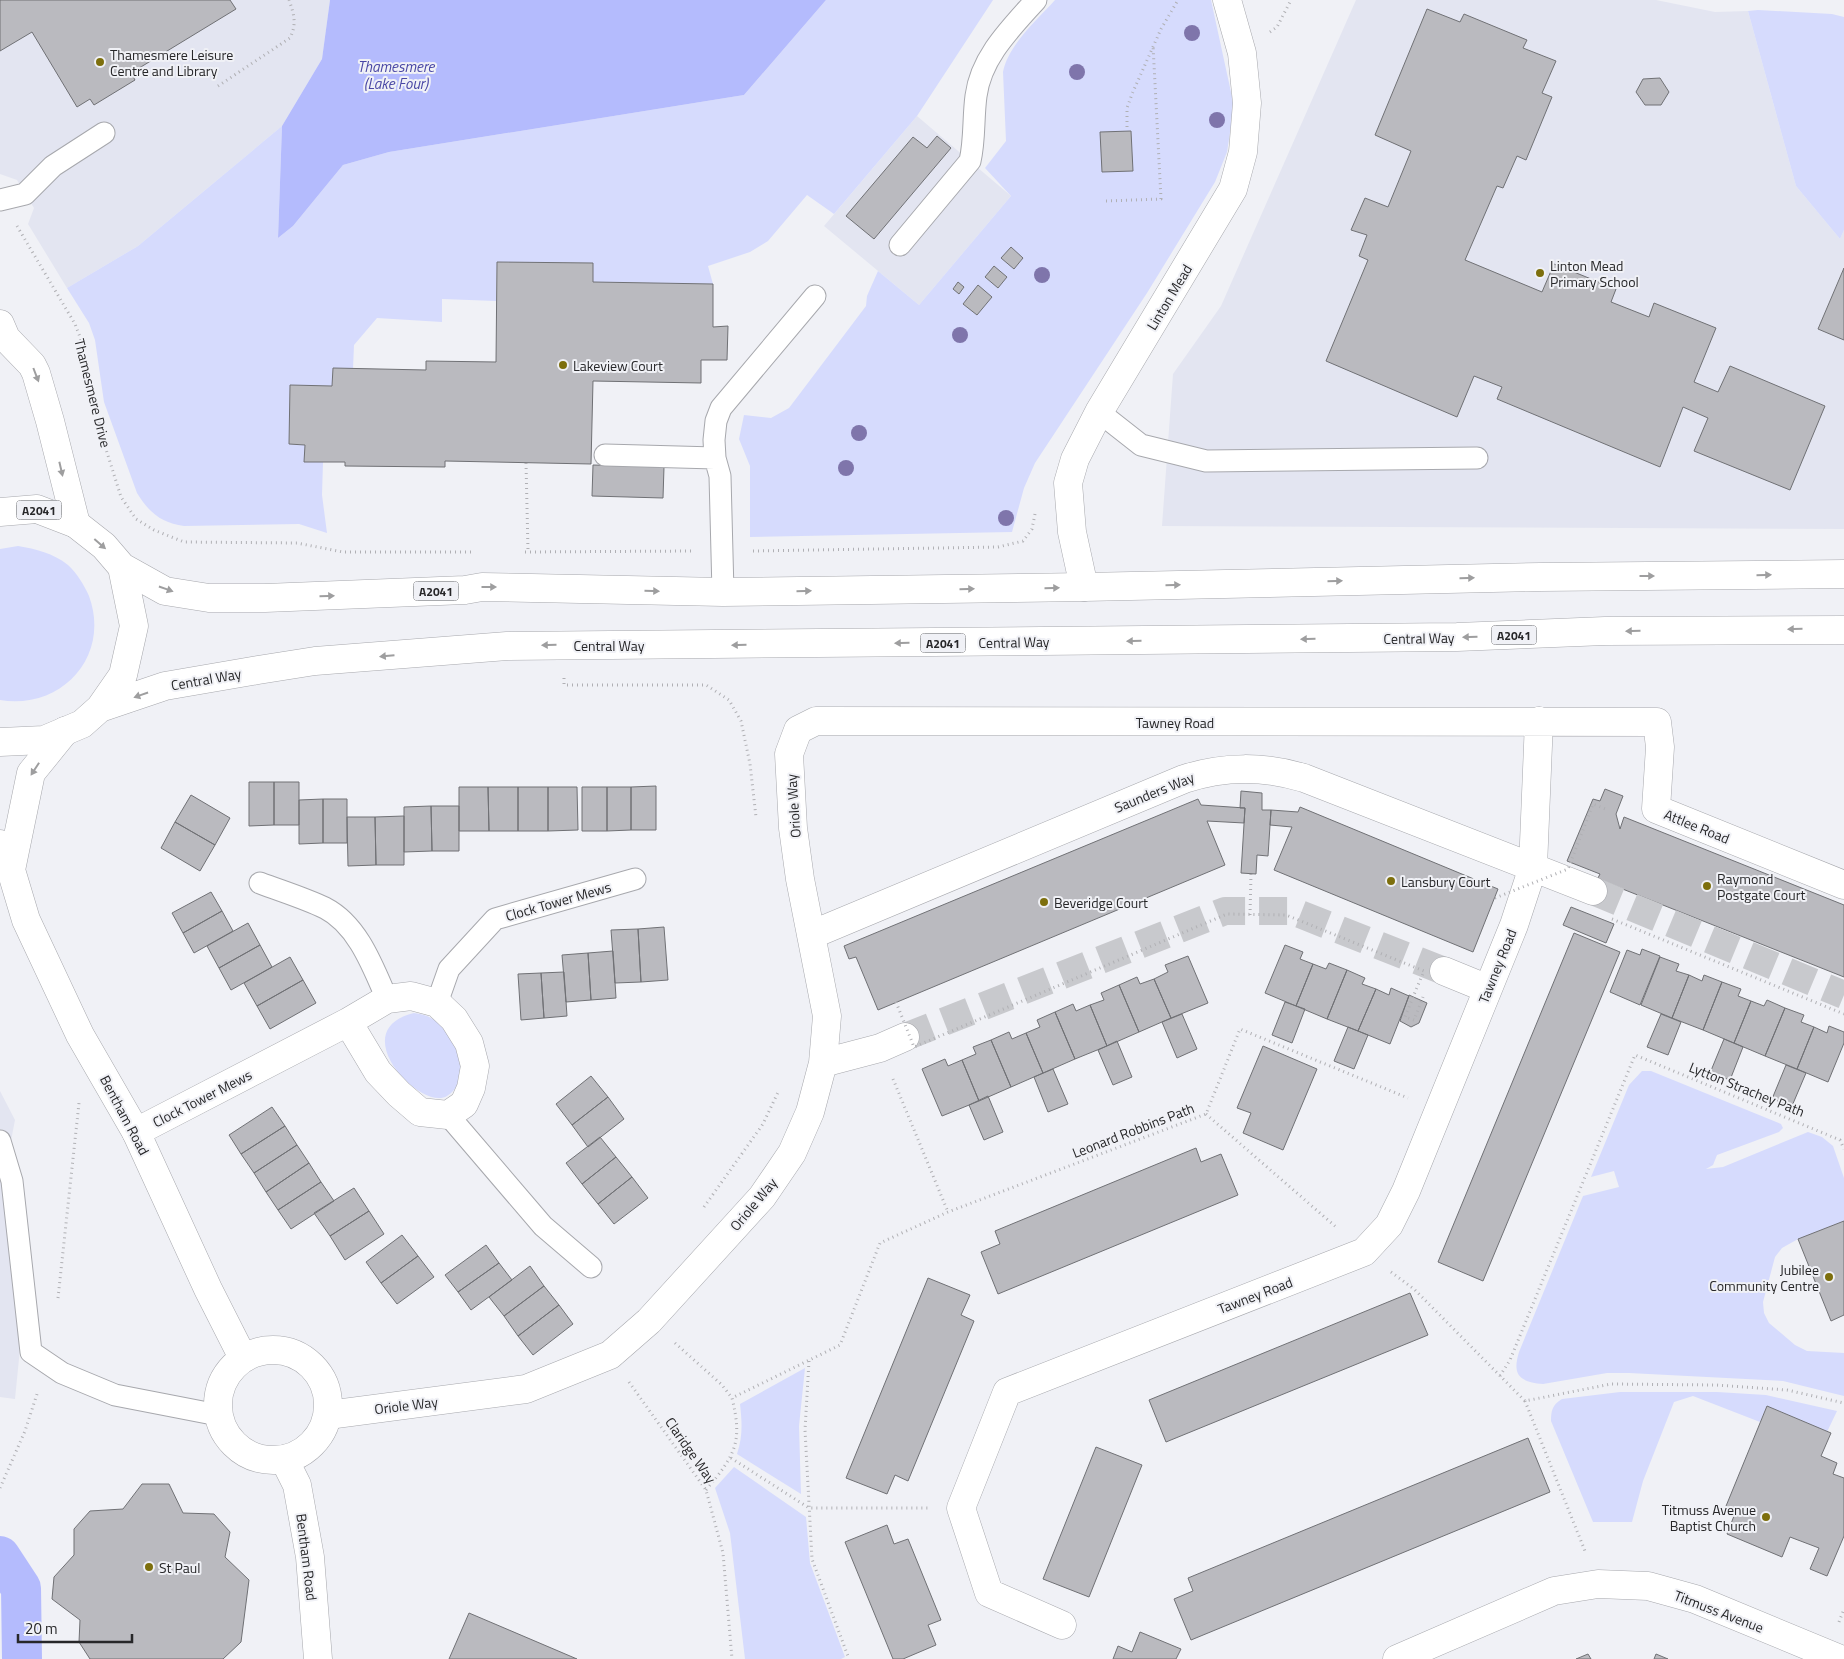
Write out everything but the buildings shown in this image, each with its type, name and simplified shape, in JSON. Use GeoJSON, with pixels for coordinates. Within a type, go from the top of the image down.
{"type":"FeatureCollection","features":[{"type":"Feature","properties":{"kind":"street","name":"Linton Mead"},"geometry":{"type":"LineString","coordinates":[[1084,587],[1072,532],[1068,483],[1075,458],[1099,412],[1233,189],[1243,152],[1247,103],[1242,53],[1227,0]]}},
{"type":"Feature","properties":{"kind":"street"},"geometry":{"type":"LineString","coordinates":[[2,338],[32,365],[36,373],[76,524]]}},
{"type":"Feature","properties":{"kind":"street","name":"A2041"},"geometry":{"type":"LineString","coordinates":[[0,512],[37,509],[76,524]]}},
{"type":"Feature","properties":{"kind":"street","name":"Central Way"},"geometry":{"type":"LineString","coordinates":[[76,524],[104,546],[122,568],[165,591],[209,598],[275,598],[465,590],[482,587],[723,592],[1084,587],[1531,577],[1844,574]]}},
{"type":"Feature","properties":{"kind":"street","name":"Central Way"},"geometry":{"type":"LineString","coordinates":[[0,742],[44,740],[82,724],[100,708],[123,675],[134,626],[122,568]]}},
{"type":"Feature","properties":{"kind":"street","name":"Central Way"},"geometry":{"type":"LineString","coordinates":[[100,708],[165,686],[268,668],[315,661],[507,646],[1398,638],[1605,631],[1844,630]]}},
{"type":"Feature","properties":{"kind":"street","name":"Tawney Road"},"geometry":{"type":"LineString","coordinates":[[798,730],[816,721],[1539,721],[1533,867],[1514,924],[1439,1111],[1406,1191],[1389,1225],[1364,1252],[1007,1392],[961,1508]]}},
{"type":"Feature","properties":{"kind":"street","name":"Attlee Road"},"geometry":{"type":"LineString","coordinates":[[1539,721],[1657,722],[1660,747],[1656,810],[1844,885]]}},
{"type":"Feature","properties":{"kind":"street","name":"Oriole Way"},"geometry":{"type":"LineString","coordinates":[[328,1415],[526,1389],[610,1355],[648,1321],[762,1197],[792,1153],[810,1112],[823,1063],[826,1016],[800,879],[793,828],[789,754],[798,730]]}},
{"type":"Feature","properties":{"kind":"street","name":"Bentham Road"},"geometry":{"type":"LineString","coordinates":[[11,870],[31,773],[65,731]]}},
{"type":"Feature","properties":{"kind":"street","name":"Saunders Way"},"geometry":{"type":"LineString","coordinates":[[811,934],[1184,779],[1201,773],[1254,768],[1272,770],[1304,778],[1592,891]]}},
{"type":"Feature","properties":{"kind":"street","name":"Bentham Road"},"geometry":{"type":"LineString","coordinates":[[0,844],[11,870],[26,920],[80,1035],[136,1132],[208,1290],[243,1358]]}},
{"type":"Feature","properties":{"kind":"street"},"geometry":{"type":"LineString","coordinates":[[1444,971],[1488,989]]}},
{"type":"Feature","properties":{"kind":"street","name":"Clock Tower Mews"},"geometry":{"type":"LineString","coordinates":[[136,1132],[348,1022],[387,999],[411,996],[437,1003]]}},
{"type":"Feature","properties":{"kind":"street"},"geometry":{"type":"LineString","coordinates":[[348,1022],[378,1072],[399,1094],[420,1112],[448,1115],[464,1104],[471,1088],[474,1066],[469,1043],[454,1020],[437,1003]]}},
{"type":"Feature","properties":{"kind":"street"},"geometry":{"type":"LineString","coordinates":[[823,1063],[880,1048],[905,1036]]}},
{"type":"Feature","properties":{"kind":"street"},"geometry":{"type":"LineString","coordinates":[[280,1350],[298,1355],[314,1367],[321,1377],[328,1395],[328,1415],[322,1433],[309,1447],[298,1454],[284,1459],[261,1459],[243,1451],[226,1433],[218,1415],[218,1396],[225,1378],[243,1358],[260,1351],[280,1350]]}},
{"type":"Feature","properties":{"kind":"street","name":"Bentham Road"},"geometry":{"type":"LineString","coordinates":[[284,1459],[297,1485],[310,1557],[318,1659]]}},
{"type":"Feature","properties":{"kind":"street"},"geometry":{"type":"LineString","coordinates":[[961,1508],[989,1593],[1062,1625]]}},
{"type":"Feature","properties":{"kind":"street","name":"Titmuss Avenue"},"geometry":{"type":"LineString","coordinates":[[1397,1659],[1554,1591],[1598,1584],[1648,1586],[1695,1599],[1840,1659]]}},
{"type":"Feature","properties":{"kind":"lane"},"geometry":{"type":"LineString","coordinates":[[900,245],[970,161],[974,146],[976,94],[984,69],[995,46],[1036,0]]}},
{"type":"Feature","properties":{"kind":"lane"},"geometry":{"type":"LineString","coordinates":[[0,200],[25,194],[53,166],[104,133]]}},
{"type":"Feature","properties":{"kind":"lane"},"geometry":{"type":"LineString","coordinates":[[723,592],[720,476],[715,458],[714,440],[716,421],[721,408],[814,296]]}},
{"type":"Feature","properties":{"kind":"lane"},"geometry":{"type":"LineString","coordinates":[[1099,412],[1141,445],[1206,461],[1477,458]]}},
{"type":"Feature","properties":{"kind":"lane"},"geometry":{"type":"LineString","coordinates":[[605,454],[715,458]]}},
{"type":"Feature","properties":{"kind":"lane","name":"Clock Tower Mews"},"geometry":{"type":"LineString","coordinates":[[437,1003],[449,969],[496,919],[635,879]]}},
{"type":"Feature","properties":{"kind":"lane"},"geometry":{"type":"LineString","coordinates":[[260,883],[326,909],[347,926],[368,957],[387,999]]}},
{"type":"Feature","properties":{"kind":"lane"},"geometry":{"type":"LineString","coordinates":[[448,1115],[543,1226],[591,1267]]}},
{"type":"Feature","properties":{"kind":"lane"},"geometry":{"type":"LineString","coordinates":[[0,1141],[12,1181],[31,1352],[62,1373],[115,1395],[218,1415]]}},
{"type":"Feature","properties":{"kind":"path"},"geometry":{"type":"LineString","coordinates":[[218,86],[290,38],[295,29],[295,17],[289,0]]}},
{"type":"Feature","properties":{"kind":"path"},"geometry":{"type":"LineString","coordinates":[[1127,127],[1127,108],[1153,46],[1178,0]]}},
{"type":"Feature","properties":{"kind":"path"},"geometry":{"type":"LineString","coordinates":[[1106,201],[1160,199],[1153,46]]}},
{"type":"Feature","properties":{"kind":"path","name":"Thamesmere Drive"},"geometry":{"type":"LineString","coordinates":[[0,200],[75,324],[80,337],[105,446],[121,497],[136,519],[154,530],[184,542],[297,543],[343,552],[482,552]]}},
{"type":"Feature","properties":{"kind":"path"},"geometry":{"type":"LineString","coordinates":[[526,463],[528,552]]}},
{"type":"Feature","properties":{"kind":"path"},"geometry":{"type":"LineString","coordinates":[[750,551],[998,547],[1023,541],[1032,528]]}},
{"type":"Feature","properties":{"kind":"path"},"geometry":{"type":"LineString","coordinates":[[519,552],[702,550]]}},
{"type":"Feature","properties":{"kind":"path"},"geometry":{"type":"LineString","coordinates":[[564,685],[706,685],[729,700],[742,721],[750,764],[757,826]]}},
{"type":"Feature","properties":{"kind":"path"},"geometry":{"type":"LineString","coordinates":[[1495,898],[1568,869],[1593,804],[1608,810]]}},
{"type":"Feature","properties":{"kind":"path"},"geometry":{"type":"LineString","coordinates":[[1250,915],[1251,874]]}},
{"type":"Feature","properties":{"kind":"path"},"geometry":{"type":"LineString","coordinates":[[896,1002],[914,1047],[1227,914],[1286,916],[1424,971],[1405,1017],[1414,1020],[1422,1001]]}},
{"type":"Feature","properties":{"kind":"path"},"geometry":{"type":"LineString","coordinates":[[1611,918],[1844,1014]]}},
{"type":"Feature","properties":{"kind":"path","name":"Leonard Robbins Path"},"geometry":{"type":"LineString","coordinates":[[732,1398],[840,1345],[880,1243],[948,1212],[1206,1114],[1240,1029],[1439,1111]]}},
{"type":"Feature","properties":{"kind":"path"},"geometry":{"type":"LineString","coordinates":[[880,1048],[948,1212]]}},
{"type":"Feature","properties":{"kind":"path","name":"Lytton Strachey Path"},"geometry":{"type":"LineString","coordinates":[[1500,1376],[1510,1360],[1635,1055],[1840,1140],[1844,1149]]}},
{"type":"Feature","properties":{"kind":"path"},"geometry":{"type":"LineString","coordinates":[[703,1208],[763,1124],[780,1088]]}},
{"type":"Feature","properties":{"kind":"path"},"geometry":{"type":"LineString","coordinates":[[1206,1114],[1364,1252],[1414,1289],[1524,1401],[1598,1584]]}},
{"type":"Feature","properties":{"kind":"path"},"geometry":{"type":"LineString","coordinates":[[648,1321],[708,1371],[732,1398],[737,1419],[737,1434],[731,1458],[706,1490]]}},
{"type":"Feature","properties":{"kind":"path","name":"Claridge Way"},"geometry":{"type":"LineString","coordinates":[[610,1355],[706,1490],[722,1553],[732,1659]]}},
{"type":"Feature","properties":{"kind":"path"},"geometry":{"type":"LineString","coordinates":[[809,1360],[804,1430],[812,1559],[849,1659]]}},
{"type":"Feature","properties":{"kind":"path"},"geometry":{"type":"LineString","coordinates":[[1524,1401],[1611,1384],[1621,1384],[1716,1385],[1778,1390],[1844,1402]]}},
{"type":"Feature","properties":{"kind":"path"},"geometry":{"type":"LineString","coordinates":[[731,1458],[809,1508],[961,1508]]}},
{"type":"Feature","properties":{"kind":"shaded area"},"geometry":{"type":"Polygon","coordinates":[[[0,0],[330,0],[322,59],[282,126],[138,246],[67,288],[28,224],[34,208],[17,180],[0,174],[0,0]]]}},
{"type":"Feature","properties":{"kind":"shaded area"},"geometry":{"type":"Polygon","coordinates":[[[826,0],[993,0],[917,116],[834,214],[807,195],[768,241],[750,252],[708,266],[713,284],[593,282],[593,263],[497,262],[496,301],[442,299],[442,322],[377,318],[354,345],[353,369],[333,368],[332,386],[290,385],[289,444],[305,445],[305,462],[323,462],[322,495],[327,533],[299,524],[176,525],[163,520],[146,506],[137,493],[104,402],[95,340],[89,323],[67,288],[138,246],[282,126],[278,238],[293,226],[343,165],[389,152],[744,95],[826,0]]]}},
{"type":"Feature","properties":{"kind":"shaded area"},"geometry":{"type":"Polygon","coordinates":[[[1055,0],[1211,0],[1234,106],[1227,152],[1215,182],[1147,293],[1035,463],[1024,488],[1012,532],[750,537],[750,466],[739,439],[744,415],[771,418],[789,408],[866,306],[867,296],[878,271],[919,305],[1011,196],[985,168],[1006,141],[1003,72],[1006,62],[1017,43],[1055,0]]]}},
{"type":"Feature","properties":{"kind":"shaded area","name":"Linton Mead Primary School"},"geometry":{"type":"Polygon","coordinates":[[[1356,0],[1656,0],[1715,12],[1748,11],[1796,186],[1840,239],[1844,230],[1844,529],[1162,526],[1173,374],[1221,306],[1356,0]]]}},
{"type":"Feature","properties":{"kind":"shaded area"},"geometry":{"type":"Polygon","coordinates":[[[1748,11],[1832,14],[1844,17],[1844,230],[1840,239],[1796,186],[1748,11]]]}},
{"type":"Feature","properties":{"kind":"shaded area"},"geometry":{"type":"Polygon","coordinates":[[[917,116],[1011,196],[919,305],[824,226],[917,116]]]}},
{"type":"Feature","properties":{"kind":"shaded area"},"geometry":{"type":"Polygon","coordinates":[[[18,546],[38,550],[68,565],[83,583],[89,596],[94,618],[93,639],[87,658],[76,674],[61,687],[43,696],[23,701],[0,700],[0,549],[18,546]]]}},
{"type":"Feature","properties":{"kind":"shaded area"},"geometry":{"type":"Polygon","coordinates":[[[414,1013],[431,1018],[444,1028],[451,1037],[460,1057],[460,1079],[447,1096],[435,1098],[421,1092],[406,1081],[394,1067],[386,1051],[386,1035],[394,1022],[414,1013]]]}},
{"type":"Feature","properties":{"kind":"shaded area"},"geometry":{"type":"Polygon","coordinates":[[[1642,1071],[1651,1071],[1781,1124],[1783,1128],[1779,1132],[1717,1155],[1713,1165],[1706,1169],[1723,1167],[1808,1132],[1822,1137],[1833,1146],[1844,1178],[1844,1221],[1798,1239],[1782,1248],[1775,1257],[1763,1302],[1764,1313],[1769,1323],[1795,1345],[1807,1351],[1844,1353],[1844,1396],[1783,1381],[1607,1373],[1543,1384],[1528,1381],[1519,1376],[1516,1366],[1519,1352],[1583,1196],[1619,1187],[1614,1171],[1591,1177],[1629,1085],[1642,1071]]]}},
{"type":"Feature","properties":{"kind":"shaded area"},"geometry":{"type":"Polygon","coordinates":[[[0,1091],[15,1120],[2,1187],[21,1339],[15,1399],[0,1397],[0,1091]]]}},
{"type":"Feature","properties":{"kind":"shaded area"},"geometry":{"type":"Polygon","coordinates":[[[805,1368],[799,1426],[801,1494],[737,1454],[742,1429],[740,1404],[805,1368]]]}},
{"type":"Feature","properties":{"kind":"shaded area"},"geometry":{"type":"Polygon","coordinates":[[[1620,1392],[1717,1392],[1766,1395],[1837,1411],[1827,1432],[1767,1406],[1760,1422],[1693,1396],[1674,1402],[1643,1481],[1632,1522],[1593,1522],[1551,1421],[1552,1411],[1554,1406],[1562,1399],[1620,1392]]]}},
{"type":"Feature","properties":{"kind":"shaded area"},"geometry":{"type":"Polygon","coordinates":[[[734,1467],[806,1517],[810,1563],[845,1657],[841,1659],[745,1659],[730,1533],[715,1488],[734,1467]]]}},
{"type":"Feature","properties":{"kind":"water","name":"Thamesmere (Lake Four)"},"geometry":{"type":"Polygon","coordinates":[[[330,0],[826,0],[744,95],[389,152],[343,165],[293,226],[278,238],[282,126],[322,59],[330,0]]]}},
{"type":"Feature","properties":{"kind":"waterway"},"geometry":{"type":"LineString","coordinates":[[0,1556],[21,1588],[22,1659]]}},
{"type":"Feature","properties":{"kind":"tunnel"},"geometry":{"type":"LineString","coordinates":[[1593,891],[1844,995]]}},
{"type":"Feature","properties":{"kind":"tunnel"},"geometry":{"type":"LineString","coordinates":[[905,1037],[1225,911],[1292,911],[1444,971]]}},
{"type":"Feature","properties":{"kind":"place","name":"Thamesmere Leisure Centre and Library"},"geometry":{"type":"Point","coordinates":[100,62]}},
{"type":"Feature","properties":{"kind":"place","name":"Linton Mead Primary School"},"geometry":{"type":"Point","coordinates":[1540,273]}},
{"type":"Feature","properties":{"kind":"place","name":"Lakeview Court"},"geometry":{"type":"Point","coordinates":[563,365]}},
{"type":"Feature","properties":{"kind":"place","name":"Lansbury Court"},"geometry":{"type":"Point","coordinates":[1391,881]}},
{"type":"Feature","properties":{"kind":"place","name":"Raymond Postgate Court"},"geometry":{"type":"Point","coordinates":[1707,886]}},
{"type":"Feature","properties":{"kind":"place","name":"Beveridge Court"},"geometry":{"type":"Point","coordinates":[1044,902]}},
{"type":"Feature","properties":{"kind":"place","name":"Jubilee Community Centre"},"geometry":{"type":"Point","coordinates":[1829,1277]}},
{"type":"Feature","properties":{"kind":"place","name":"Titmuss Avenue Baptist Church"},"geometry":{"type":"Point","coordinates":[1766,1517]}},
{"type":"Feature","properties":{"kind":"place","name":"St Paul"},"geometry":{"type":"Point","coordinates":[149,1567]}}]}
